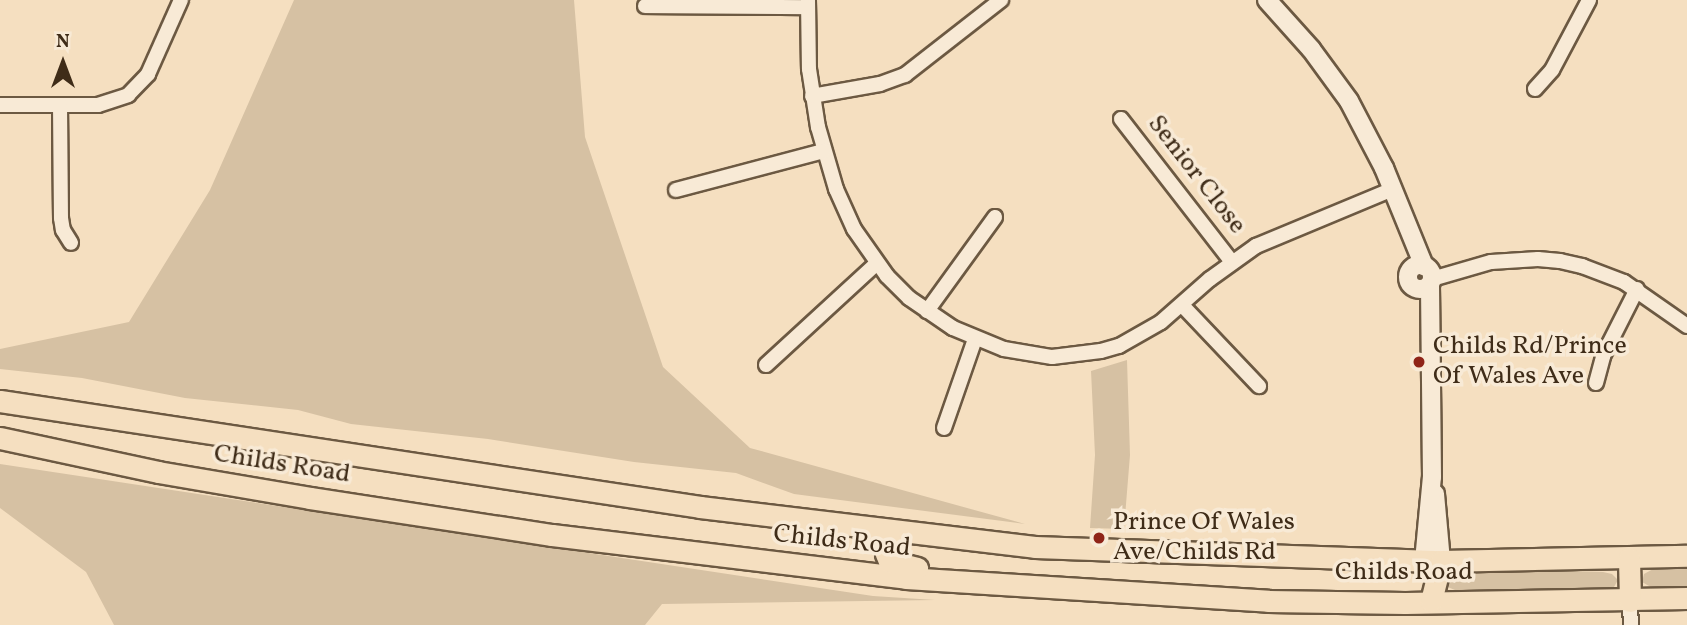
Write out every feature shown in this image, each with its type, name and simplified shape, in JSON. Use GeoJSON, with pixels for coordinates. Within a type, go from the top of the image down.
{"type":"FeatureCollection","features":[{"type":"Feature","properties":{"kind":"main road","name":"Childs Road"},"geometry":{"type":"LineString","coordinates":[[0,401],[700,507],[1035,547],[1432,561],[1687,556]]}},
{"type":"Feature","properties":{"kind":"main road","name":"Childs Road"},"geometry":{"type":"LineString","coordinates":[[0,438],[202,480],[552,535],[809,568],[1093,591],[1268,601],[1630,601],[1687,598]]}},
{"type":"Feature","properties":{"kind":"main road"},"geometry":{"type":"LineString","coordinates":[[889,531],[886,554],[889,561],[896,565],[1030,579],[1093,591]]}},
{"type":"Feature","properties":{"kind":"main road"},"geometry":{"type":"LineString","coordinates":[[1629,559],[1630,601]]}},
{"type":"Feature","properties":{"kind":"main road"},"geometry":{"type":"LineString","coordinates":[[1431,601],[1432,561]]}},
{"type":"Feature","properties":{"kind":"street"},"geometry":{"type":"LineString","coordinates":[[0,105],[109,103],[134,90],[148,74],[181,0]]}},
{"type":"Feature","properties":{"kind":"street"},"geometry":{"type":"LineString","coordinates":[[812,96],[880,84],[905,75],[1001,0]]}},
{"type":"Feature","properties":{"kind":"street"},"geometry":{"type":"LineString","coordinates":[[1267,0],[1311,49],[1349,101],[1393,189],[1423,276],[1429,326],[1432,477],[1438,510],[1432,561]]}},
{"type":"Feature","properties":{"kind":"street"},"geometry":{"type":"LineString","coordinates":[[1535,89],[1552,70],[1589,0]]}},
{"type":"Feature","properties":{"kind":"street"},"geometry":{"type":"LineString","coordinates":[[645,6],[808,3],[812,96],[824,151],[846,213],[877,263],[898,288],[927,311],[975,339],[1038,356],[1101,351],[1147,332],[1232,262],[1274,236],[1393,189]]}},
{"type":"Feature","properties":{"kind":"street"},"geometry":{"type":"LineString","coordinates":[[60,104],[61,218],[71,243]]}},
{"type":"Feature","properties":{"kind":"street","name":"Senior Close"},"geometry":{"type":"LineString","coordinates":[[1121,119],[1232,262]]}},
{"type":"Feature","properties":{"kind":"street"},"geometry":{"type":"LineString","coordinates":[[676,190],[824,151]]}},
{"type":"Feature","properties":{"kind":"street"},"geometry":{"type":"LineString","coordinates":[[927,311],[995,217]]}},
{"type":"Feature","properties":{"kind":"street"},"geometry":{"type":"LineString","coordinates":[[1423,276],[1515,259],[1560,261],[1605,274],[1637,289],[1687,326]]}},
{"type":"Feature","properties":{"kind":"street"},"geometry":{"type":"LineString","coordinates":[[766,365],[877,263]]}},
{"type":"Feature","properties":{"kind":"street"},"geometry":{"type":"LineString","coordinates":[[1596,383],[1603,356],[1637,289]]}},
{"type":"Feature","properties":{"kind":"street"},"geometry":{"type":"LineString","coordinates":[[1182,305],[1259,386]]}},
{"type":"Feature","properties":{"kind":"street"},"geometry":{"type":"LineString","coordinates":[[944,428],[975,339]]}},
{"type":"Feature","properties":{"kind":"street"},"geometry":{"type":"LineString","coordinates":[[1630,601],[1631,625]]}},
{"type":"Feature","properties":{"kind":"shaded area"},"geometry":{"type":"Polygon","coordinates":[[[294,0],[574,0],[585,137],[663,367],[750,448],[1025,524],[794,494],[736,473],[634,462],[488,439],[351,424],[298,410],[185,398],[82,378],[0,369],[0,349],[129,322],[210,190],[294,0]]]}},
{"type":"Feature","properties":{"kind":"shaded area"},"geometry":{"type":"Polygon","coordinates":[[[1127,360],[1130,455],[1124,529],[1090,528],[1095,455],[1091,371],[1127,360]]]}},
{"type":"Feature","properties":{"kind":"shaded area"},"geometry":{"type":"Polygon","coordinates":[[[0,464],[873,596],[935,600],[662,604],[645,625],[114,625],[86,572],[0,508],[0,464]]]}},
{"type":"Feature","properties":{"kind":"shaded area"},"geometry":{"type":"Polygon","coordinates":[[[1687,563],[1687,591],[1658,591],[1642,582],[1644,574],[1657,567],[1687,563]]]}},
{"type":"Feature","properties":{"kind":"shaded area"},"geometry":{"type":"Polygon","coordinates":[[[1476,568],[1603,572],[1612,574],[1618,580],[1614,587],[1596,592],[1574,589],[1455,590],[1445,586],[1448,576],[1476,568]]]}},
{"type":"Feature","properties":{"kind":"place","name":"Childs Rd/Prince Of Wales Ave"},"geometry":{"type":"Point","coordinates":[1419,362]}},
{"type":"Feature","properties":{"kind":"place","name":"Prince Of Wales Ave/Childs Rd"},"geometry":{"type":"Point","coordinates":[1099,538]}}]}
